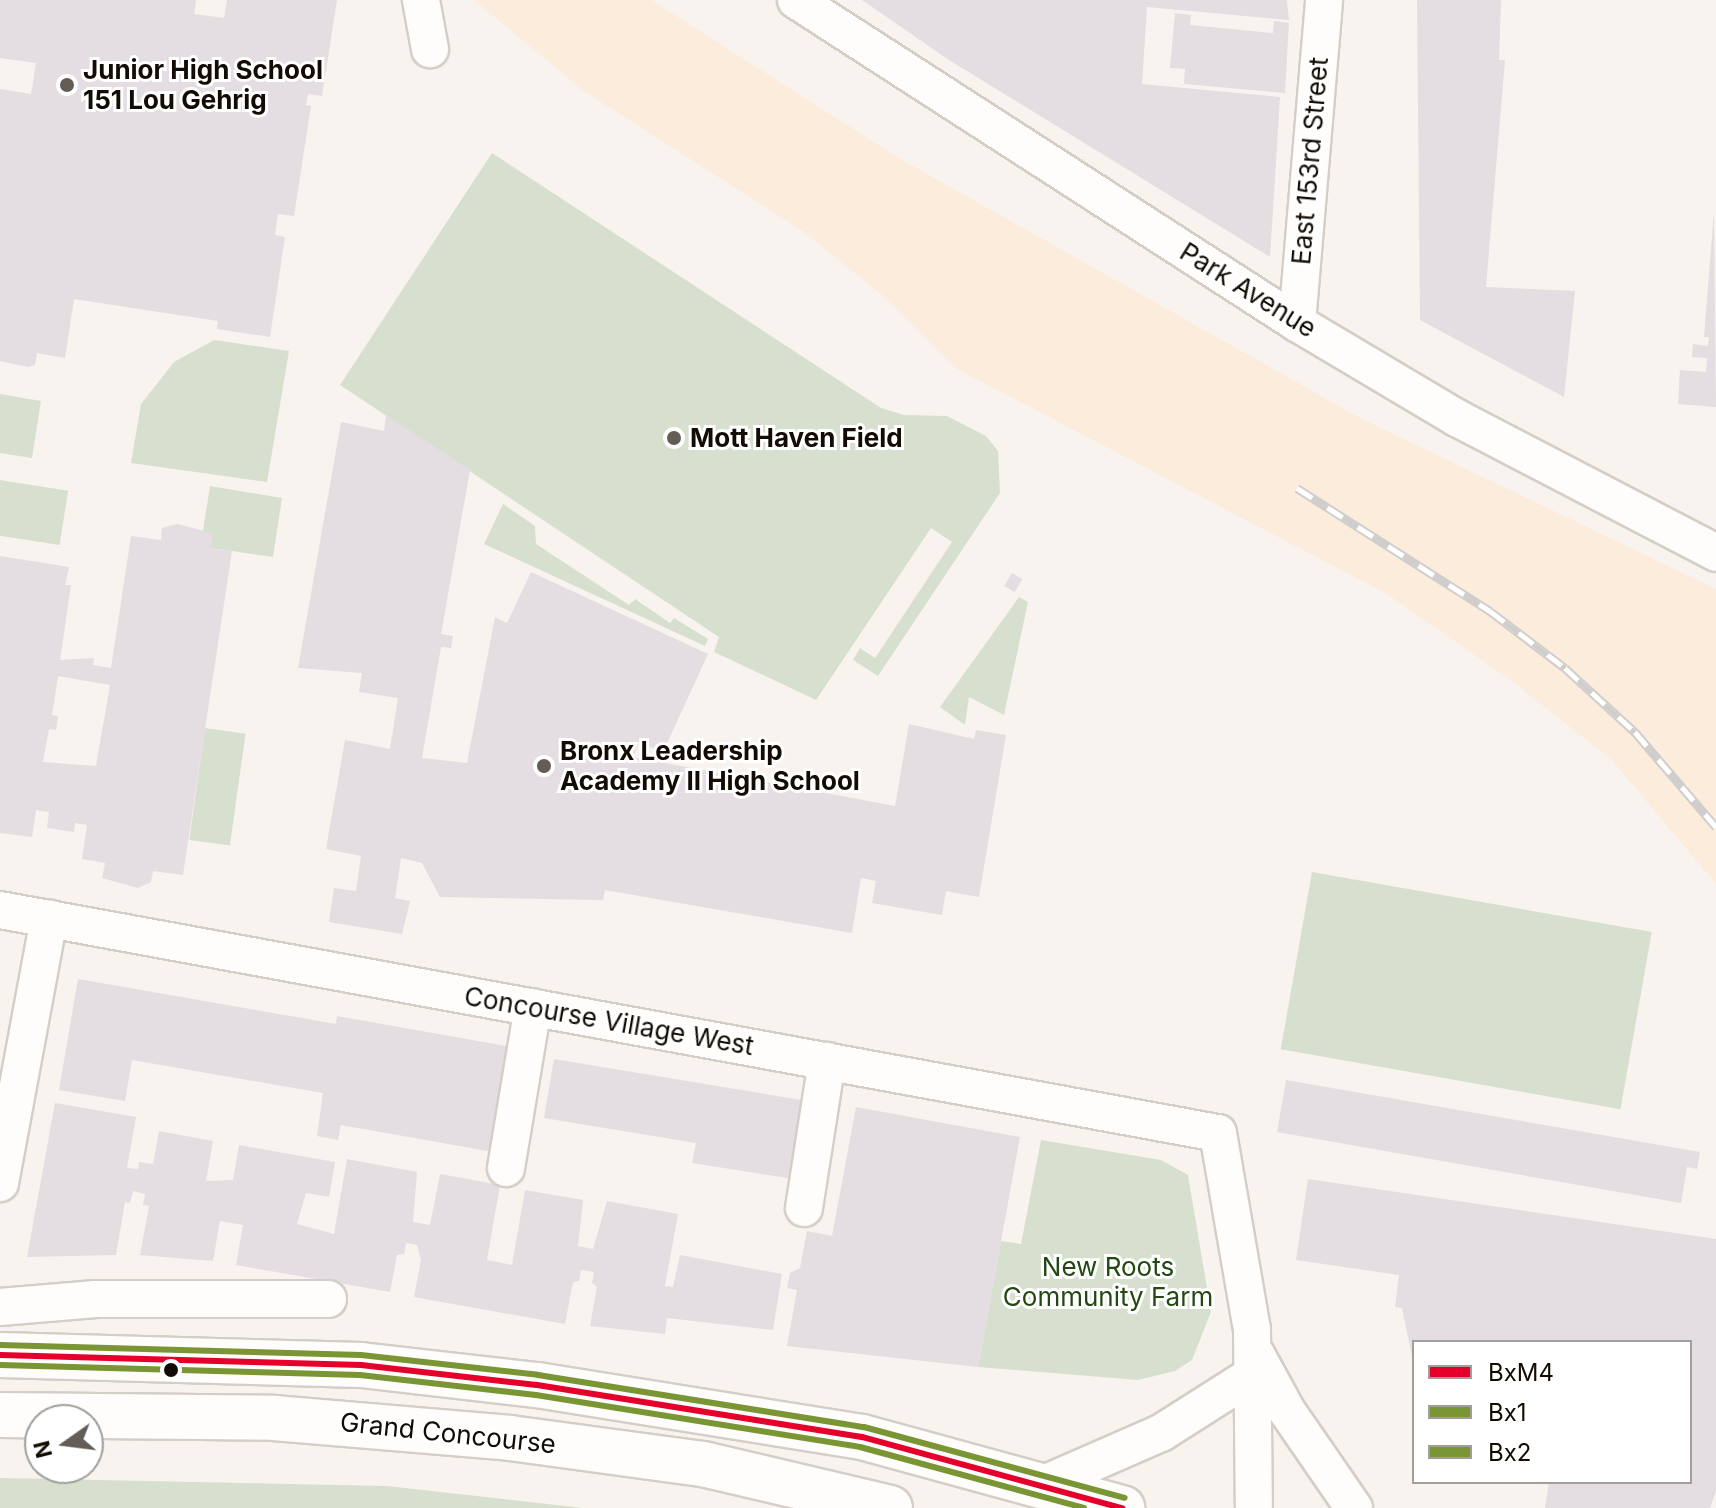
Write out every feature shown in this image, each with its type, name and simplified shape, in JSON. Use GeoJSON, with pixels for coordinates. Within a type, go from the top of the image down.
{"type":"FeatureCollection","features":[{"type":"Feature","properties":{"kind":"main road"},"geometry":{"type":"LineString","coordinates":[[0,1355],[423,1369],[790,1423],[955,1459],[1122,1508]]}},
{"type":"Feature","properties":{"kind":"main road","name":"Grand Concourse"},"geometry":{"type":"LineString","coordinates":[[0,1415],[274,1418],[510,1438],[733,1469],[890,1508]]}},
{"type":"Feature","properties":{"kind":"street"},"geometry":{"type":"LineString","coordinates":[[421,0],[430,49]]}},
{"type":"Feature","properties":{"kind":"street","name":"Park Avenue"},"geometry":{"type":"LineString","coordinates":[[796,0],[1297,323],[1457,418],[1716,553]]}},
{"type":"Feature","properties":{"kind":"street","name":"East 153rd Street"},"geometry":{"type":"LineString","coordinates":[[1297,323],[1324,0]]}},
{"type":"Feature","properties":{"kind":"street","name":"Concourse Village West"},"geometry":{"type":"LineString","coordinates":[[0,910],[1218,1133],[1253,1361]]}},
{"type":"Feature","properties":{"kind":"street"},"geometry":{"type":"LineString","coordinates":[[0,1183],[49,918]]}},
{"type":"Feature","properties":{"kind":"street"},"geometry":{"type":"LineString","coordinates":[[506,1168],[533,1007]]}},
{"type":"Feature","properties":{"kind":"street"},"geometry":{"type":"LineString","coordinates":[[804,1208],[827,1061]]}},
{"type":"Feature","properties":{"kind":"street"},"geometry":{"type":"LineString","coordinates":[[0,1307],[96,1299],[328,1299]]}},
{"type":"Feature","properties":{"kind":"street"},"geometry":{"type":"LineString","coordinates":[[1044,1484],[1161,1433],[1253,1361]]}},
{"type":"Feature","properties":{"kind":"street"},"geometry":{"type":"LineString","coordinates":[[1253,1361],[1254,1508]]}},
{"type":"Feature","properties":{"kind":"street"},"geometry":{"type":"LineString","coordinates":[[1253,1361],[1354,1508]]}},
{"type":"Feature","properties":{"kind":"shaded area"},"geometry":{"type":"Polygon","coordinates":[[[474,0],[651,0],[897,157],[1362,419],[1716,589],[1716,884],[1612,760],[1509,679],[1387,594],[957,369],[887,299],[804,232],[584,91],[474,0]]]}},
{"type":"Feature","properties":{"kind":"green space","name":"Mott Haven Field"},"geometry":{"type":"Polygon","coordinates":[[[492,153],[881,408],[904,415],[947,416],[986,436],[998,451],[1000,493],[878,676],[853,660],[860,648],[875,658],[952,542],[931,528],[816,700],[714,652],[719,637],[340,385],[492,153]]]}},
{"type":"Feature","properties":{"kind":"green space"},"geometry":{"type":"Polygon","coordinates":[[[214,340],[289,351],[267,482],[131,463],[141,404],[174,362],[214,340]]]}},
{"type":"Feature","properties":{"kind":"green space"},"geometry":{"type":"Polygon","coordinates":[[[0,394],[41,401],[32,458],[0,453],[0,394]]]}},
{"type":"Feature","properties":{"kind":"green space"},"geometry":{"type":"Polygon","coordinates":[[[0,480],[68,491],[60,545],[0,536],[0,480]]]}},
{"type":"Feature","properties":{"kind":"green space"},"geometry":{"type":"Polygon","coordinates":[[[210,486],[282,498],[273,557],[211,548],[203,531],[210,486]]]}},
{"type":"Feature","properties":{"kind":"green space"},"geometry":{"type":"Polygon","coordinates":[[[503,504],[535,526],[536,544],[629,605],[635,599],[670,623],[674,618],[708,639],[705,646],[484,544],[503,504]]]}},
{"type":"Feature","properties":{"kind":"green space"},"geometry":{"type":"Polygon","coordinates":[[[1019,597],[1028,602],[1004,715],[969,697],[965,725],[940,707],[1019,597]]]}},
{"type":"Feature","properties":{"kind":"green space"},"geometry":{"type":"Polygon","coordinates":[[[205,728],[246,734],[230,846],[189,840],[205,728]]]}},
{"type":"Feature","properties":{"kind":"green space"},"geometry":{"type":"Polygon","coordinates":[[[1312,872],[1652,932],[1621,1109],[1281,1049],[1312,872]]]}},
{"type":"Feature","properties":{"kind":"green space","name":"New Roots Community Farm"},"geometry":{"type":"Polygon","coordinates":[[[1041,1140],[1161,1160],[1188,1175],[1211,1312],[1192,1360],[1175,1371],[1138,1380],[978,1367],[1001,1241],[1021,1244],[1041,1140]]]}},
{"type":"Feature","properties":{"kind":"green space"},"geometry":{"type":"Polygon","coordinates":[[[0,1478],[24,1478],[24,1484],[104,1484],[104,1480],[387,1486],[583,1508],[0,1508],[0,1478]]]}},
{"type":"Feature","properties":{"kind":"building"},"geometry":{"type":"Polygon","coordinates":[[[0,0],[196,0],[194,14],[224,18],[227,0],[337,0],[322,96],[308,94],[306,105],[311,106],[294,216],[278,214],[275,235],[285,237],[270,337],[217,329],[218,321],[74,299],[65,358],[37,353],[35,365],[28,367],[0,361],[0,89],[31,94],[36,63],[0,58],[0,0]]]}},
{"type":"Feature","properties":{"kind":"building"},"geometry":{"type":"Polygon","coordinates":[[[862,0],[1287,0],[1289,20],[1147,7],[1142,84],[1280,97],[1270,257],[949,60],[862,0]]]}},
{"type":"Feature","properties":{"kind":"building"},"geometry":{"type":"Polygon","coordinates":[[[1417,0],[1501,0],[1499,60],[1505,60],[1486,287],[1575,291],[1564,397],[1420,320],[1417,0]]]}},
{"type":"Feature","properties":{"kind":"building"},"geometry":{"type":"Polygon","coordinates":[[[1175,13],[1191,15],[1190,25],[1273,33],[1274,21],[1289,23],[1285,93],[1184,84],[1185,69],[1170,68],[1175,13]]]}},
{"type":"Feature","properties":{"kind":"building"},"geometry":{"type":"Polygon","coordinates":[[[1714,212],[1716,407],[1678,404],[1680,370],[1706,372],[1707,358],[1692,357],[1693,344],[1708,346],[1709,337],[1704,337],[1714,212]]]}},
{"type":"Feature","properties":{"kind":"building"},"geometry":{"type":"Polygon","coordinates":[[[386,415],[470,470],[441,634],[453,636],[451,648],[441,647],[422,758],[467,763],[495,617],[507,623],[531,572],[708,654],[663,752],[639,743],[633,757],[895,806],[909,724],[974,739],[976,730],[1006,735],[979,897],[946,891],[942,915],[872,903],[876,881],[861,878],[852,933],[605,890],[603,900],[440,897],[422,863],[401,858],[395,898],[410,901],[402,934],[329,922],[334,888],[356,891],[361,856],[326,849],[345,740],[390,749],[398,698],[359,692],[362,673],[298,668],[341,422],[384,431],[386,415]]]}},
{"type":"Feature","properties":{"kind":"building"},"geometry":{"type":"Polygon","coordinates":[[[177,524],[213,533],[211,548],[232,551],[183,875],[153,871],[151,882],[138,888],[102,878],[105,863],[82,859],[87,825],[75,823],[74,832],[47,828],[49,812],[36,810],[32,837],[0,833],[0,556],[69,567],[65,585],[71,585],[60,660],[94,658],[93,665],[111,668],[131,536],[161,540],[162,528],[177,524]],[[58,676],[52,715],[58,716],[56,730],[49,729],[43,762],[96,766],[110,685],[58,676]]]}},
{"type":"Feature","properties":{"kind":"building"},"geometry":{"type":"Polygon","coordinates":[[[1012,573],[1022,579],[1015,592],[1004,586],[1012,573]]]}},
{"type":"Feature","properties":{"kind":"building"},"geometry":{"type":"Polygon","coordinates":[[[78,979],[336,1024],[337,1016],[517,1048],[499,1153],[341,1125],[338,1140],[317,1136],[323,1093],[132,1060],[125,1101],[59,1090],[78,979]]]}},
{"type":"Feature","properties":{"kind":"building"},"geometry":{"type":"Polygon","coordinates":[[[554,1059],[801,1100],[788,1178],[692,1163],[696,1143],[544,1118],[554,1059]]]}},
{"type":"Feature","properties":{"kind":"building"},"geometry":{"type":"Polygon","coordinates":[[[1286,1080],[1700,1152],[1697,1169],[1687,1167],[1681,1203],[1277,1132],[1286,1080]]]}},
{"type":"Feature","properties":{"kind":"building"},"geometry":{"type":"Polygon","coordinates":[[[55,1103],[136,1117],[127,1168],[138,1169],[139,1162],[153,1164],[159,1131],[213,1141],[206,1181],[233,1180],[239,1145],[335,1162],[329,1197],[306,1193],[297,1224],[334,1234],[347,1159],[417,1172],[413,1222],[430,1225],[440,1174],[500,1185],[487,1260],[512,1265],[525,1190],[583,1200],[578,1246],[593,1249],[607,1201],[678,1214],[665,1286],[673,1287],[680,1255],[782,1274],[773,1330],[667,1318],[665,1334],[590,1326],[597,1287],[592,1283],[594,1272],[581,1270],[579,1281],[573,1282],[565,1324],[414,1297],[421,1260],[417,1245],[406,1243],[404,1254],[397,1255],[390,1292],[236,1265],[243,1225],[220,1221],[213,1261],[140,1255],[149,1206],[143,1205],[145,1194],[133,1191],[130,1203],[125,1202],[116,1255],[27,1257],[55,1103]]]}},
{"type":"Feature","properties":{"kind":"building"},"geometry":{"type":"Polygon","coordinates":[[[856,1107],[1020,1137],[978,1367],[787,1346],[797,1290],[787,1288],[790,1273],[800,1268],[807,1231],[832,1236],[856,1107]]]}},
{"type":"Feature","properties":{"kind":"building"},"geometry":{"type":"Polygon","coordinates":[[[1308,1179],[1716,1239],[1716,1491],[1710,1508],[1545,1508],[1549,1484],[1692,1484],[1692,1340],[1412,1340],[1412,1356],[1402,1308],[1395,1307],[1399,1275],[1296,1260],[1308,1179]]]}},
{"type":"Feature","properties":{"kind":"railway"},"geometry":{"type":"LineString","coordinates":[[1297,488],[1490,611],[1565,668],[1635,732],[1716,827]]}},
{"type":"Feature","properties":{"kind":"transit line","name":"Bx2"},"geometry":{"type":"LineString","coordinates":[[0,1345],[361,1355],[538,1375],[864,1427],[1125,1498]]}},
{"type":"Feature","properties":{"kind":"transit line","name":"BxM4"},"geometry":{"type":"LineString","coordinates":[[0,1355],[361,1365],[537,1385],[862,1437],[1122,1508]]}},
{"type":"Feature","properties":{"kind":"transit line","name":"Bx1"},"geometry":{"type":"LineString","coordinates":[[0,1365],[360,1375],[536,1395],[860,1447],[1084,1508]]}},
{"type":"Feature","properties":{"kind":"place","name":"Junior High School 151 Lou Gehrig"},"geometry":{"type":"Point","coordinates":[67,85]}},
{"type":"Feature","properties":{"kind":"place","name":"Mott Haven Field"},"geometry":{"type":"Point","coordinates":[674,438]}},
{"type":"Feature","properties":{"kind":"place","name":"Bronx Leadership Academy II High School"},"geometry":{"type":"Point","coordinates":[544,766]}}]}
